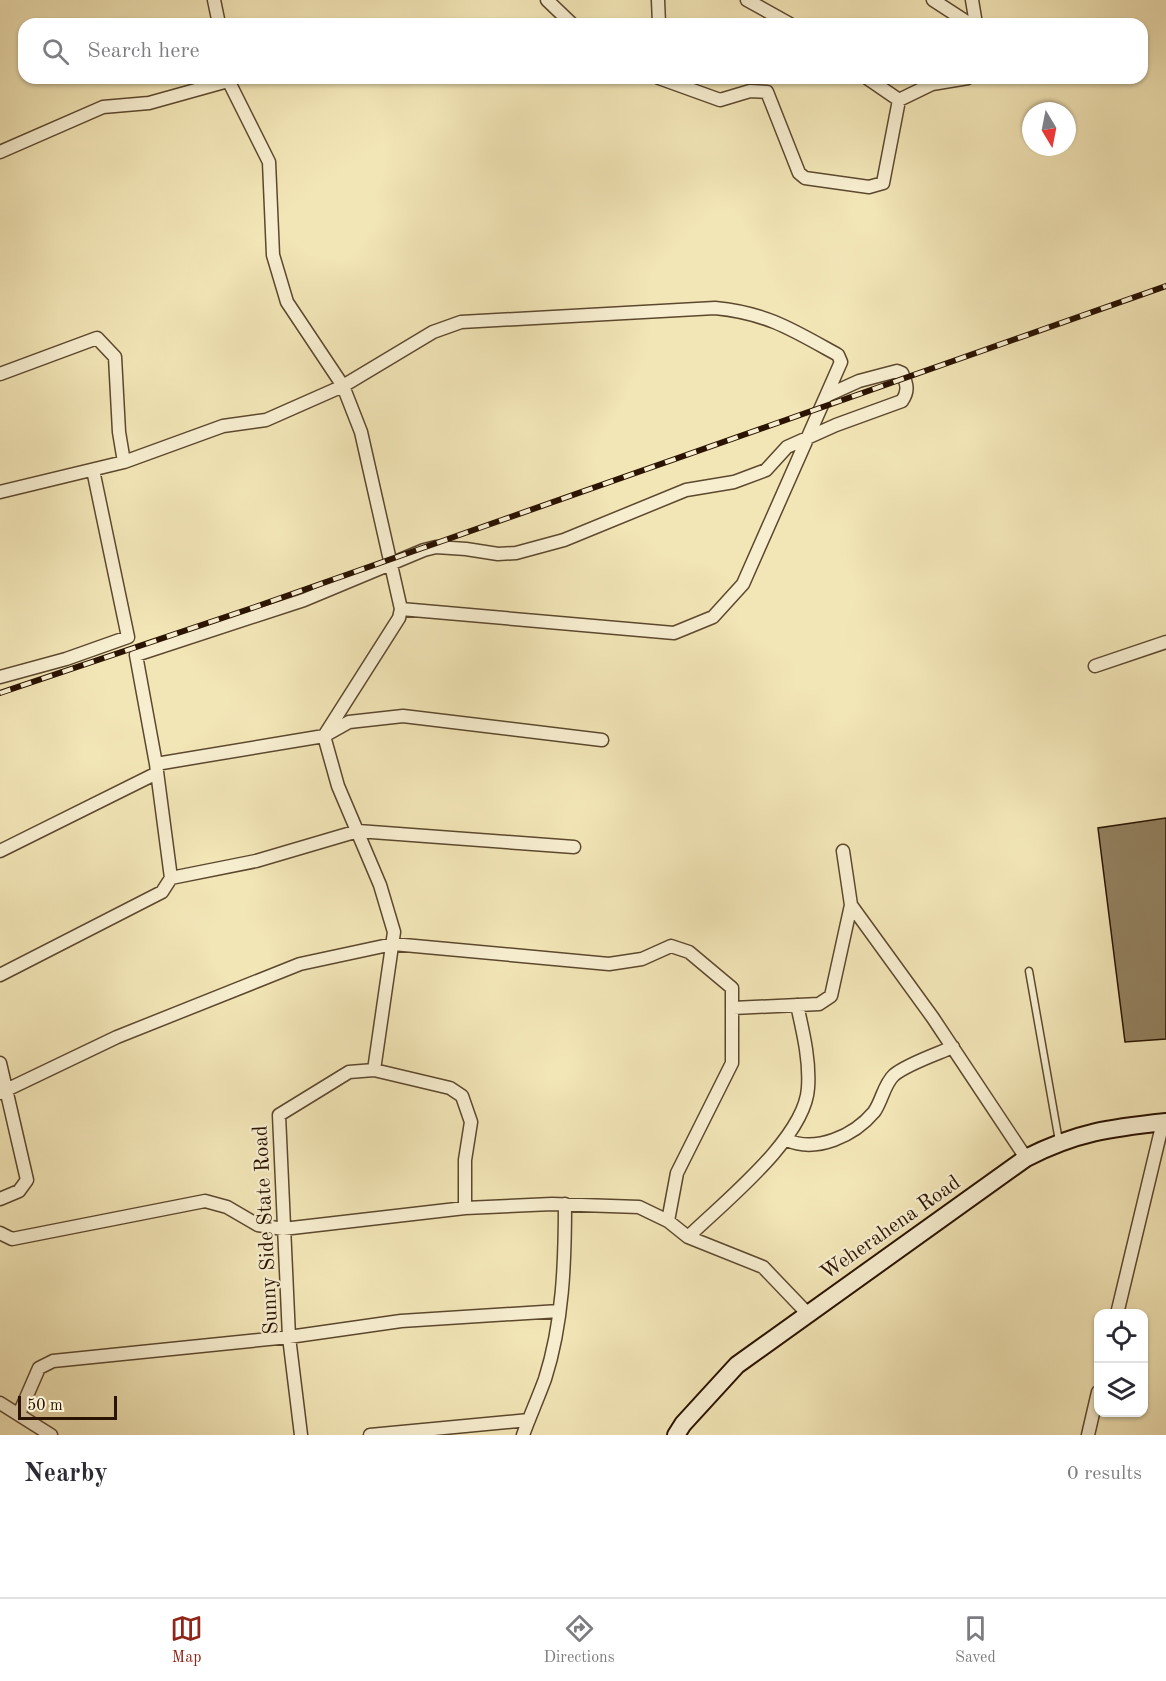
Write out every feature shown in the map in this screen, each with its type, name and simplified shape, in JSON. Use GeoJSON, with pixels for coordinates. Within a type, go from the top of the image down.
{"type":"FeatureCollection","features":[{"type":"Feature","properties":{"kind":"main road","name":"Weherahena Road"},"geometry":{"type":"LineString","coordinates":[[676,1435],[683,1424],[737,1365],[1026,1158],[1059,1141],[1108,1128],[1164,1122]]}},
{"type":"Feature","properties":{"kind":"street"},"geometry":{"type":"LineString","coordinates":[[214,0],[218,18]]}},
{"type":"Feature","properties":{"kind":"street"},"geometry":{"type":"LineString","coordinates":[[547,0],[566,18]]}},
{"type":"Feature","properties":{"kind":"street"},"geometry":{"type":"LineString","coordinates":[[658,0],[659,18]]}},
{"type":"Feature","properties":{"kind":"street"},"geometry":{"type":"LineString","coordinates":[[747,0],[778,18]]}},
{"type":"Feature","properties":{"kind":"street"},"geometry":{"type":"LineString","coordinates":[[933,0],[961,18]]}},
{"type":"Feature","properties":{"kind":"street"},"geometry":{"type":"LineString","coordinates":[[972,0],[975,18]]}},
{"type":"Feature","properties":{"kind":"street"},"geometry":{"type":"LineString","coordinates":[[0,152],[103,107],[149,103],[211,84]]}},
{"type":"Feature","properties":{"kind":"street"},"geometry":{"type":"LineString","coordinates":[[230,84],[269,162],[273,255],[287,302],[343,386],[361,432],[401,609],[399,618],[324,736],[338,786],[380,885],[394,932],[374,1070],[450,1088],[462,1096],[471,1122],[465,1160],[465,1208]]}},
{"type":"Feature","properties":{"kind":"street"},"geometry":{"type":"LineString","coordinates":[[677,84],[720,100],[750,91],[767,92],[799,173],[806,177],[869,187],[883,183],[898,100]]}},
{"type":"Feature","properties":{"kind":"street"},"geometry":{"type":"LineString","coordinates":[[875,84],[898,100]]}},
{"type":"Feature","properties":{"kind":"street"},"geometry":{"type":"LineString","coordinates":[[898,100],[932,84]]}},
{"type":"Feature","properties":{"kind":"street"},"geometry":{"type":"LineString","coordinates":[[0,492],[124,462],[223,426],[266,420],[343,386],[433,332],[461,322],[716,308],[745,310],[776,320],[838,355],[841,362],[828,395],[743,584],[713,617],[674,633],[401,609]]}},
{"type":"Feature","properties":{"kind":"street"},"geometry":{"type":"LineString","coordinates":[[0,374],[97,338],[115,357],[119,432],[124,462]]}},
{"type":"Feature","properties":{"kind":"street"},"geometry":{"type":"LineString","coordinates":[[0,975],[162,892],[171,878],[157,768],[136,655],[304,600],[436,548],[498,554],[516,553],[564,540],[686,490],[734,482],[766,470],[787,447],[902,401],[907,395],[908,385],[903,373],[897,371],[859,381],[828,395]]}},
{"type":"Feature","properties":{"kind":"street"},"geometry":{"type":"LineString","coordinates":[[0,677],[128,637],[93,470]]}},
{"type":"Feature","properties":{"kind":"street"},"geometry":{"type":"LineString","coordinates":[[1095,666],[1166,642]]}},
{"type":"Feature","properties":{"kind":"street"},"geometry":{"type":"LineString","coordinates":[[0,851],[157,768],[324,736],[349,722],[403,716],[602,740]]}},
{"type":"Feature","properties":{"kind":"street"},"geometry":{"type":"LineString","coordinates":[[171,878],[256,861],[358,831],[574,847]]}},
{"type":"Feature","properties":{"kind":"street"},"geometry":{"type":"LineString","coordinates":[[733,1008],[819,1004],[831,996],[851,906],[843,851]]}},
{"type":"Feature","properties":{"kind":"street"},"geometry":{"type":"LineString","coordinates":[[851,906],[953,1047],[1026,1158]]}},
{"type":"Feature","properties":{"kind":"street"},"geometry":{"type":"LineString","coordinates":[[3,1093],[117,1037],[300,964],[393,944],[609,964],[642,958],[671,946],[689,952],[732,988],[733,1008],[732,1063],[677,1173],[668,1221]]}},
{"type":"Feature","properties":{"kind":"street"},"geometry":{"type":"LineString","coordinates":[[688,1237],[787,1140],[805,1106],[808,1088],[805,1040],[796,1005]]}},
{"type":"Feature","properties":{"kind":"street"},"geometry":{"type":"LineString","coordinates":[[787,1140],[796,1144],[823,1144],[840,1138],[873,1112],[894,1076],[953,1047]]}},
{"type":"Feature","properties":{"kind":"street"},"geometry":{"type":"LineString","coordinates":[[0,1063],[3,1093],[27,1180],[19,1191],[0,1199]]}},
{"type":"Feature","properties":{"kind":"street","name":"Sunny Side State Road"},"geometry":{"type":"LineString","coordinates":[[301,1435],[289,1337],[283,1229],[286,1214],[279,1115],[349,1072],[374,1070]]}},
{"type":"Feature","properties":{"kind":"street"},"geometry":{"type":"LineString","coordinates":[[1118,1309],[1164,1122]]}},
{"type":"Feature","properties":{"kind":"street"},"geometry":{"type":"LineString","coordinates":[[0,1233],[12,1239],[205,1201],[227,1207],[258,1225],[283,1229],[465,1208],[565,1204],[639,1207],[668,1221],[688,1237],[763,1267],[807,1313]]}},
{"type":"Feature","properties":{"kind":"street"},"geometry":{"type":"LineString","coordinates":[[523,1435],[545,1377],[559,1311],[564,1274],[565,1204]]}},
{"type":"Feature","properties":{"kind":"street"},"geometry":{"type":"LineString","coordinates":[[19,1414],[39,1368],[52,1361],[289,1337],[401,1321],[559,1311]]}},
{"type":"Feature","properties":{"kind":"street"},"geometry":{"type":"LineString","coordinates":[[0,1403],[51,1435]]}},
{"type":"Feature","properties":{"kind":"street"},"geometry":{"type":"LineString","coordinates":[[1088,1435],[1094,1409]]}},
{"type":"Feature","properties":{"kind":"street"},"geometry":{"type":"LineString","coordinates":[[370,1435],[529,1420]]}},
{"type":"Feature","properties":{"kind":"lane"},"geometry":{"type":"LineString","coordinates":[[1029,971],[1059,1141]]}},
{"type":"Feature","properties":{"kind":"building"},"geometry":{"type":"Polygon","coordinates":[[[1166,818],[1166,1039],[1125,1042],[1098,828],[1166,818]]]}},
{"type":"Feature","properties":{"kind":"railway"},"geometry":{"type":"LineString","coordinates":[[0,693],[255,607],[1166,286]]}}]}
